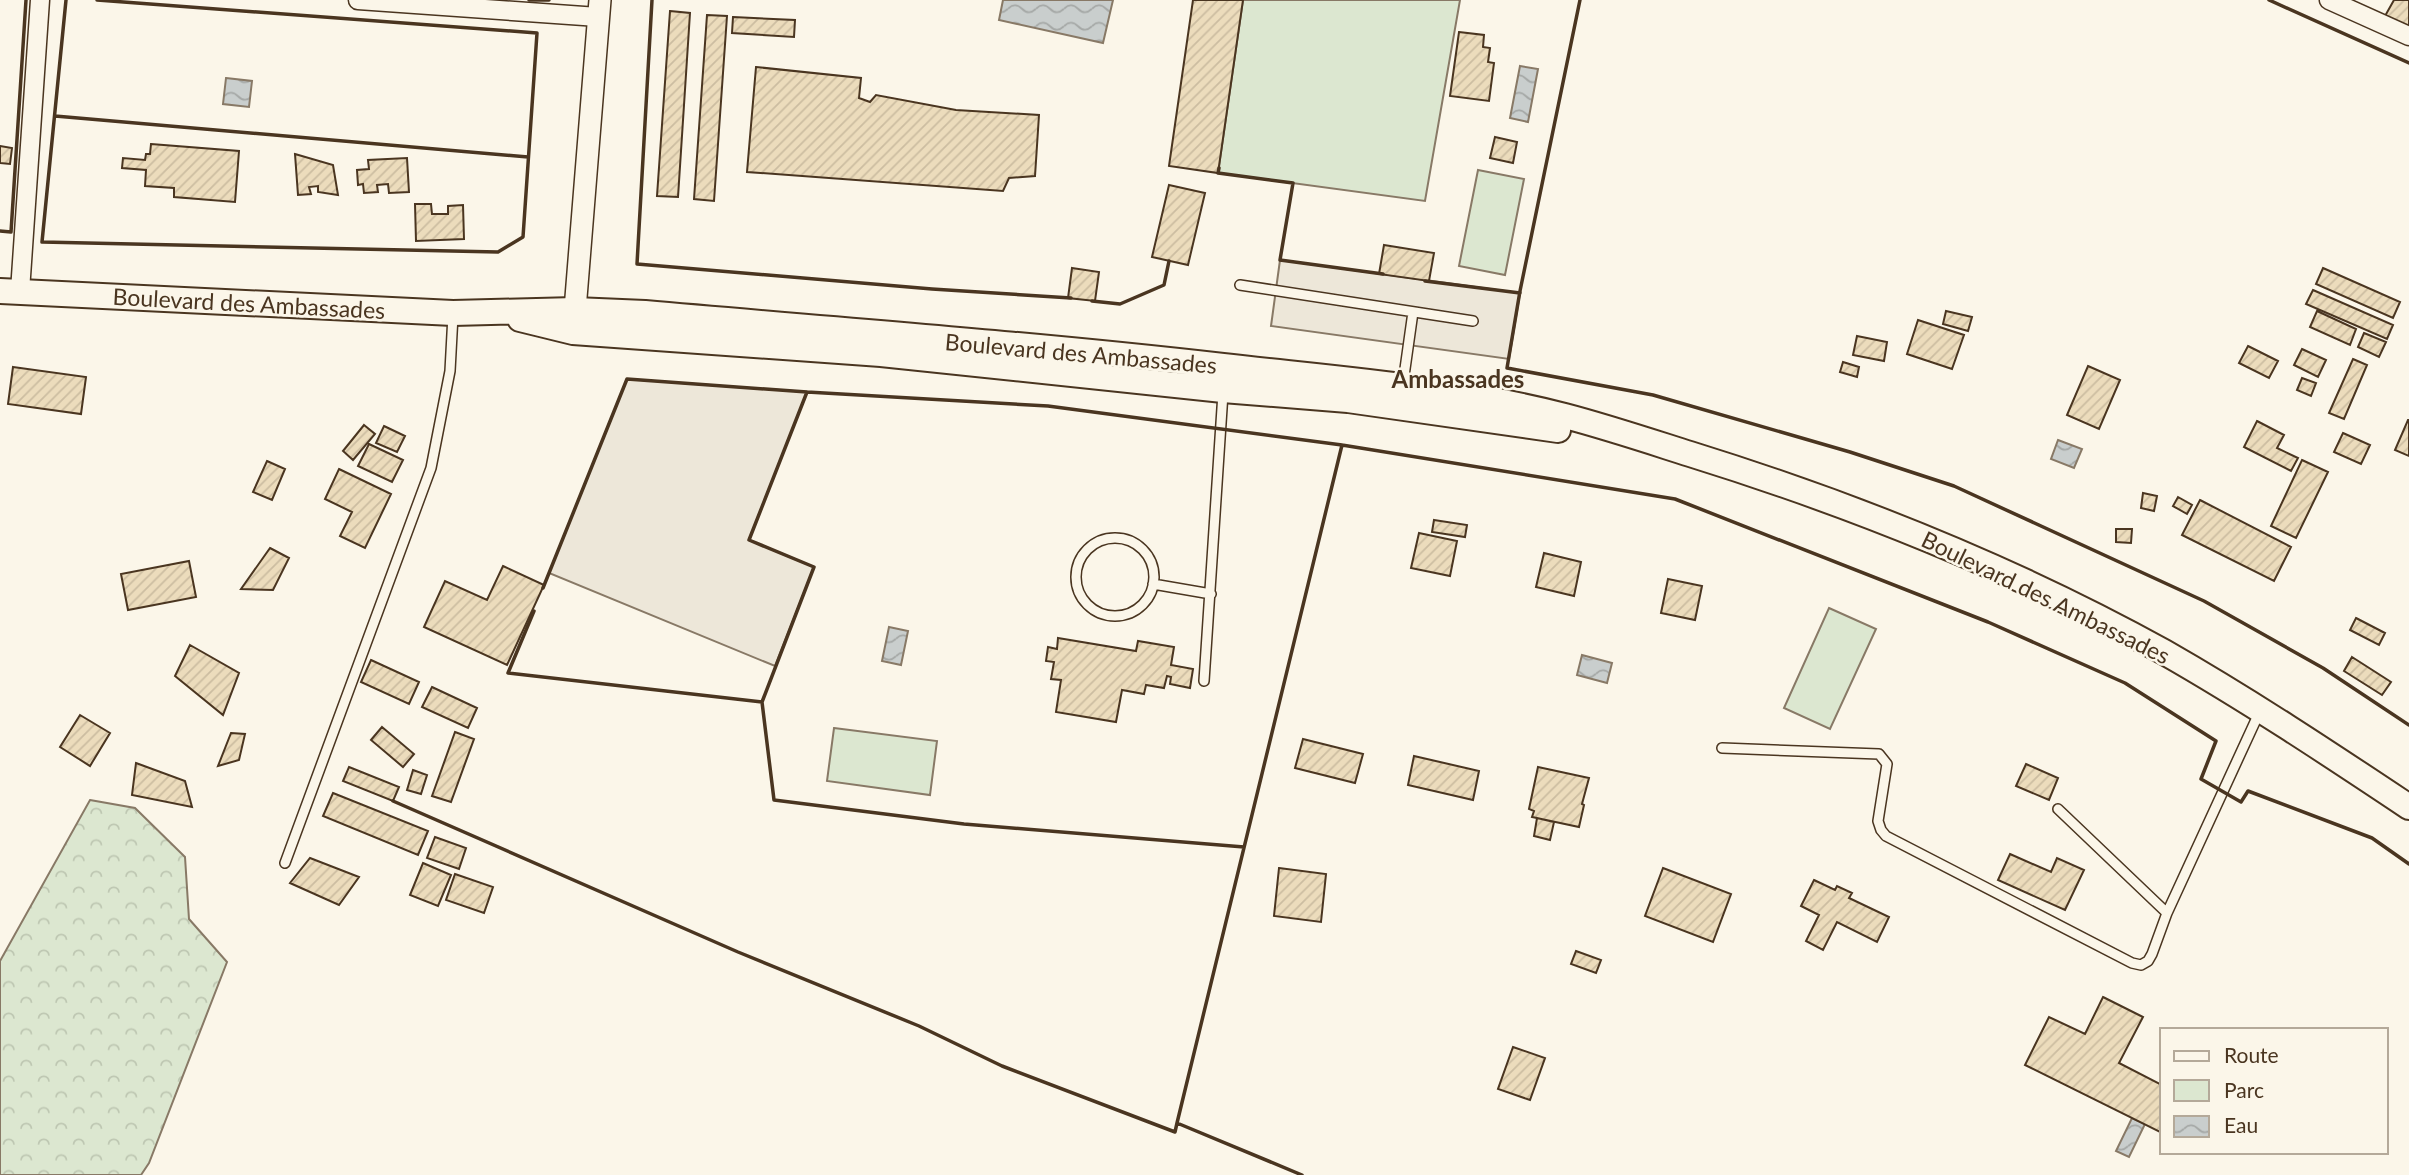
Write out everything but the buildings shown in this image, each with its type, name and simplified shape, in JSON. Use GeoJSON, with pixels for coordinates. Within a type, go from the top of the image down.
{"type":"FeatureCollection","features":[{"type":"Feature","properties":{"kind":"main road","name":"Boulevard des Ambassades"},"geometry":{"type":"LineString","coordinates":[[10,291],[453,313],[575,310],[645,313],[1224,378],[1348,400],[1656,443]]}},
{"type":"Feature","properties":{"kind":"main road","name":"Boulevard des Ambassades"},"geometry":{"type":"LineString","coordinates":[[499,312],[536,325],[573,332],[1224,378],[1403,385],[1565,416],[1774,480],[1882,519],[2041,589],[2162,651],[2261,709],[2409,807]]}},
{"type":"Feature","properties":{"kind":"street"},"geometry":{"type":"LineString","coordinates":[[10,291],[40,0]]}},
{"type":"Feature","properties":{"kind":"street"},"geometry":{"type":"LineString","coordinates":[[358,0],[599,8],[575,310]]}},
{"type":"Feature","properties":{"kind":"street"},"geometry":{"type":"LineString","coordinates":[[2329,0],[2409,36]]}},
{"type":"Feature","properties":{"kind":"lane"},"geometry":{"type":"LineString","coordinates":[[1240,285],[1473,321]]}},
{"type":"Feature","properties":{"kind":"lane"},"geometry":{"type":"LineString","coordinates":[[1403,385],[1413,312]]}},
{"type":"Feature","properties":{"kind":"lane"},"geometry":{"type":"LineString","coordinates":[[285,863],[431,468],[450,371],[453,313]]}},
{"type":"Feature","properties":{"kind":"lane"},"geometry":{"type":"LineString","coordinates":[[1204,681],[1224,378]]}},
{"type":"Feature","properties":{"kind":"lane"},"geometry":{"type":"LineString","coordinates":[[1112,538],[1127,540],[1143,550],[1151,563],[1153,584],[1149,597],[1138,609],[1113,616],[1102,614],[1090,607],[1082,598],[1076,579],[1080,560],[1089,548],[1099,541],[1112,538]]}},
{"type":"Feature","properties":{"kind":"lane"},"geometry":{"type":"LineString","coordinates":[[1153,584],[1211,594]]}},
{"type":"Feature","properties":{"kind":"lane"},"geometry":{"type":"LineString","coordinates":[[1722,748],[1879,754],[1887,764],[1878,821],[1886,836],[2133,964],[2141,965],[2148,961],[2166,913],[2261,709]]}},
{"type":"Feature","properties":{"kind":"lane"},"geometry":{"type":"LineString","coordinates":[[2059,809],[2166,913]]}},
{"type":"Feature","properties":{"kind":"green space"},"geometry":{"type":"Polygon","coordinates":[[[1243,0],[1460,0],[1425,201],[1218,173],[1243,0]]]}},
{"type":"Feature","properties":{"kind":"green space"},"geometry":{"type":"Polygon","coordinates":[[[1478,170],[1524,179],[1505,275],[1459,266],[1478,170]]]}},
{"type":"Feature","properties":{"kind":"green space"},"geometry":{"type":"Polygon","coordinates":[[[1829,608],[1876,629],[1830,729],[1784,708],[1829,608]]]}},
{"type":"Feature","properties":{"kind":"green space"},"geometry":{"type":"Polygon","coordinates":[[[834,728],[937,741],[930,795],[827,781],[834,728]]]}},
{"type":"Feature","properties":{"kind":"green space"},"geometry":{"type":"Polygon","coordinates":[[[90,800],[135,808],[185,857],[189,919],[227,962],[149,1163],[141,1175],[0,1175],[0,961],[90,800]]]}},
{"type":"Feature","properties":{"kind":"shaded area"},"geometry":{"type":"Polygon","coordinates":[[[1280,260],[1520,293],[1509,359],[1271,326],[1280,260]]]}},
{"type":"Feature","properties":{"kind":"shaded area"},"geometry":{"type":"Polygon","coordinates":[[[627,379],[807,392],[749,540],[814,567],[775,666],[549,573],[627,379]]]}},
{"type":"Feature","properties":{"kind":"water"},"geometry":{"type":"Polygon","coordinates":[[[1003,0],[1113,0],[1103,43],[999,20],[1003,0]]]}},
{"type":"Feature","properties":{"kind":"water"},"geometry":{"type":"Polygon","coordinates":[[[1520,66],[1538,69],[1528,122],[1510,118],[1520,66]]]}},
{"type":"Feature","properties":{"kind":"water"},"geometry":{"type":"Polygon","coordinates":[[[226,78],[252,81],[249,107],[223,104],[226,78]]]}},
{"type":"Feature","properties":{"kind":"water"},"geometry":{"type":"Polygon","coordinates":[[[2058,440],[2082,449],[2074,468],[2051,459],[2058,440]]]}},
{"type":"Feature","properties":{"kind":"water"},"geometry":{"type":"Polygon","coordinates":[[[889,627],[908,631],[901,665],[882,661],[889,627]]]}},
{"type":"Feature","properties":{"kind":"water"},"geometry":{"type":"Polygon","coordinates":[[[1582,655],[1612,663],[1607,683],[1577,675],[1582,655]]]}},
{"type":"Feature","properties":{"kind":"water"},"geometry":{"type":"Polygon","coordinates":[[[2132,1118],[2145,1124],[2129,1157],[2116,1151],[2132,1118]]]}},
{"type":"Feature","properties":{"kind":"wall"},"geometry":{"type":"LineString","coordinates":[[0,231],[11,232],[26,0]]}},
{"type":"Feature","properties":{"kind":"wall"},"geometry":{"type":"LineString","coordinates":[[66,0],[42,242],[498,252],[523,237],[537,33],[97,0]]}},
{"type":"Feature","properties":{"kind":"wall"},"geometry":{"type":"LineString","coordinates":[[529,0],[549,0]]}},
{"type":"Feature","properties":{"kind":"wall"},"geometry":{"type":"LineString","coordinates":[[652,0],[637,264],[1071,298]]}},
{"type":"Feature","properties":{"kind":"wall"},"geometry":{"type":"LineString","coordinates":[[1580,0],[1520,291],[1507,368],[1653,395],[1850,452],[1954,486],[2204,601],[2323,668],[2409,725]]}},
{"type":"Feature","properties":{"kind":"wall"},"geometry":{"type":"LineString","coordinates":[[2269,0],[2409,63]]}},
{"type":"Feature","properties":{"kind":"wall"},"geometry":{"type":"LineString","coordinates":[[55,116],[528,157]]}},
{"type":"Feature","properties":{"kind":"wall"},"geometry":{"type":"LineString","coordinates":[[1219,168],[1218,173],[1293,183],[1280,260],[1383,274]]}},
{"type":"Feature","properties":{"kind":"wall"},"geometry":{"type":"LineString","coordinates":[[1092,301],[1120,304],[1164,285],[1169,261]]}},
{"type":"Feature","properties":{"kind":"wall"},"geometry":{"type":"LineString","coordinates":[[1425,281],[1520,291]]}},
{"type":"Feature","properties":{"kind":"wall"},"geometry":{"type":"LineString","coordinates":[[543,588],[627,379],[807,392]]}},
{"type":"Feature","properties":{"kind":"wall"},"geometry":{"type":"LineString","coordinates":[[1244,847],[964,824],[774,800],[762,702],[814,567],[749,540],[807,392],[1048,406],[1342,445],[1675,499],[1988,622],[2125,683],[2216,741],[2201,779],[2241,802],[2248,791],[2372,838],[2409,864]]}},
{"type":"Feature","properties":{"kind":"wall"},"geometry":{"type":"LineString","coordinates":[[1302,1175],[1177,1123],[1342,445]]}},
{"type":"Feature","properties":{"kind":"wall"},"geometry":{"type":"LineString","coordinates":[[534,611],[508,673],[762,702]]}},
{"type":"Feature","properties":{"kind":"wall"},"geometry":{"type":"LineString","coordinates":[[393,801],[738,952],[919,1026],[1002,1066],[1175,1132],[1177,1123]]}},
{"type":"Feature","properties":{"kind":"district","name":"Ambassades"},"geometry":{"type":"Point","coordinates":[1458,378]}}]}
